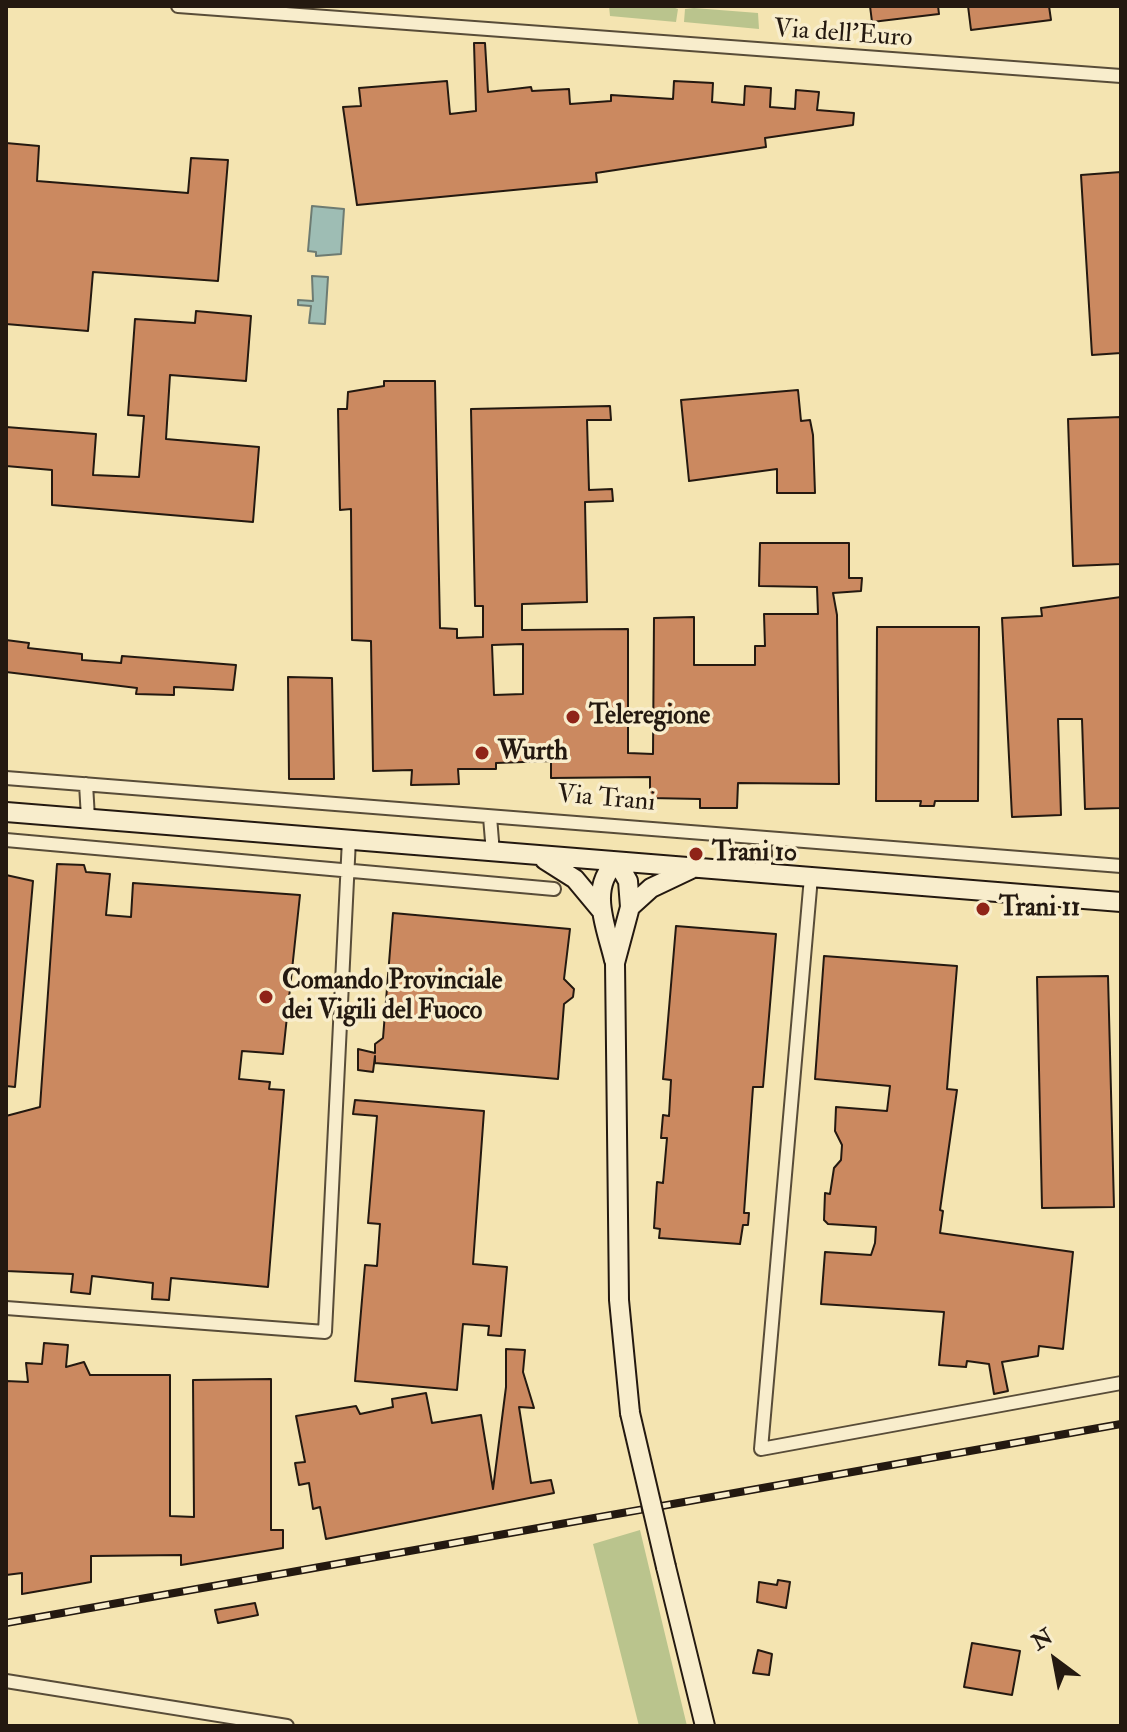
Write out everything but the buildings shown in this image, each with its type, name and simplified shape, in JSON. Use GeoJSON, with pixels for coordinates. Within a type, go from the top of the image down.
{"type":"FeatureCollection","features":[{"type":"Feature","properties":{"kind":"street","name":"Via dell'Euro"},"geometry":{"type":"LineString","coordinates":[[178,6],[1121,76]]}},
{"type":"Feature","properties":{"kind":"street","name":"Via Trani"},"geometry":{"type":"LineString","coordinates":[[6,778],[1121,866]]}},
{"type":"Feature","properties":{"kind":"street"},"geometry":{"type":"LineString","coordinates":[[86,784],[88,818]]}},
{"type":"Feature","properties":{"kind":"street"},"geometry":{"type":"LineString","coordinates":[[6,812],[1121,902]]}},
{"type":"Feature","properties":{"kind":"street"},"geometry":{"type":"LineString","coordinates":[[29,813],[31,842]]}},
{"type":"Feature","properties":{"kind":"street"},"geometry":{"type":"LineString","coordinates":[[490,817],[493,853]]}},
{"type":"Feature","properties":{"kind":"street"},"geometry":{"type":"LineString","coordinates":[[6,1308],[325,1332],[349,839]]}},
{"type":"Feature","properties":{"kind":"street"},"geometry":{"type":"LineString","coordinates":[[765,839],[765,873]]}},
{"type":"Feature","properties":{"kind":"street"},"geometry":{"type":"LineString","coordinates":[[6,840],[554,889]]}},
{"type":"Feature","properties":{"kind":"street"},"geometry":{"type":"LineString","coordinates":[[536,856],[567,872],[583,885],[604,919]]}},
{"type":"Feature","properties":{"kind":"street"},"geometry":{"type":"LineString","coordinates":[[615,963],[630,907],[628,881],[617,862]]}},
{"type":"Feature","properties":{"kind":"street"},"geometry":{"type":"LineString","coordinates":[[617,862],[601,887],[604,919],[615,963],[619,1300],[630,1413],[705,1726]]}},
{"type":"Feature","properties":{"kind":"street"},"geometry":{"type":"LineString","coordinates":[[630,907],[661,882],[698,868]]}},
{"type":"Feature","properties":{"kind":"street"},"geometry":{"type":"LineString","coordinates":[[811,877],[761,1449],[1121,1383]]}},
{"type":"Feature","properties":{"kind":"street"},"geometry":{"type":"LineString","coordinates":[[6,1681],[287,1726]]}},
{"type":"Feature","properties":{"kind":"green space"},"geometry":{"type":"Polygon","coordinates":[[[609,6],[669,6],[678,9],[676,22],[610,16],[609,6]]]}},
{"type":"Feature","properties":{"kind":"green space"},"geometry":{"type":"Polygon","coordinates":[[[685,9],[758,13],[759,29],[684,22],[685,9]]]}},
{"type":"Feature","properties":{"kind":"green space"},"geometry":{"type":"Polygon","coordinates":[[[640,1530],[687,1726],[639,1726],[593,1544],[640,1530]]]}},
{"type":"Feature","properties":{"kind":"water"},"geometry":{"type":"Polygon","coordinates":[[[312,206],[344,209],[341,254],[316,256],[316,252],[308,251],[312,206]]]}},
{"type":"Feature","properties":{"kind":"water"},"geometry":{"type":"Polygon","coordinates":[[[312,276],[328,277],[325,324],[309,323],[311,306],[298,305],[298,300],[313,301],[312,276]]]}},
{"type":"Feature","properties":{"kind":"railway"},"geometry":{"type":"LineString","coordinates":[[6,1623],[1121,1424]]}},
{"type":"Feature","properties":{"kind":"place","name":"Teleregione"},"geometry":{"type":"Point","coordinates":[573,717]}},
{"type":"Feature","properties":{"kind":"place","name":"Wurth"},"geometry":{"type":"Point","coordinates":[482,753]}},
{"type":"Feature","properties":{"kind":"place","name":"Trani 10"},"geometry":{"type":"Point","coordinates":[696,854]}},
{"type":"Feature","properties":{"kind":"place","name":"Trani 11"},"geometry":{"type":"Point","coordinates":[983,909]}},
{"type":"Feature","properties":{"kind":"place","name":"Comando Provinciale dei Vigili del Fuoco"},"geometry":{"type":"Point","coordinates":[266,997]}}]}
